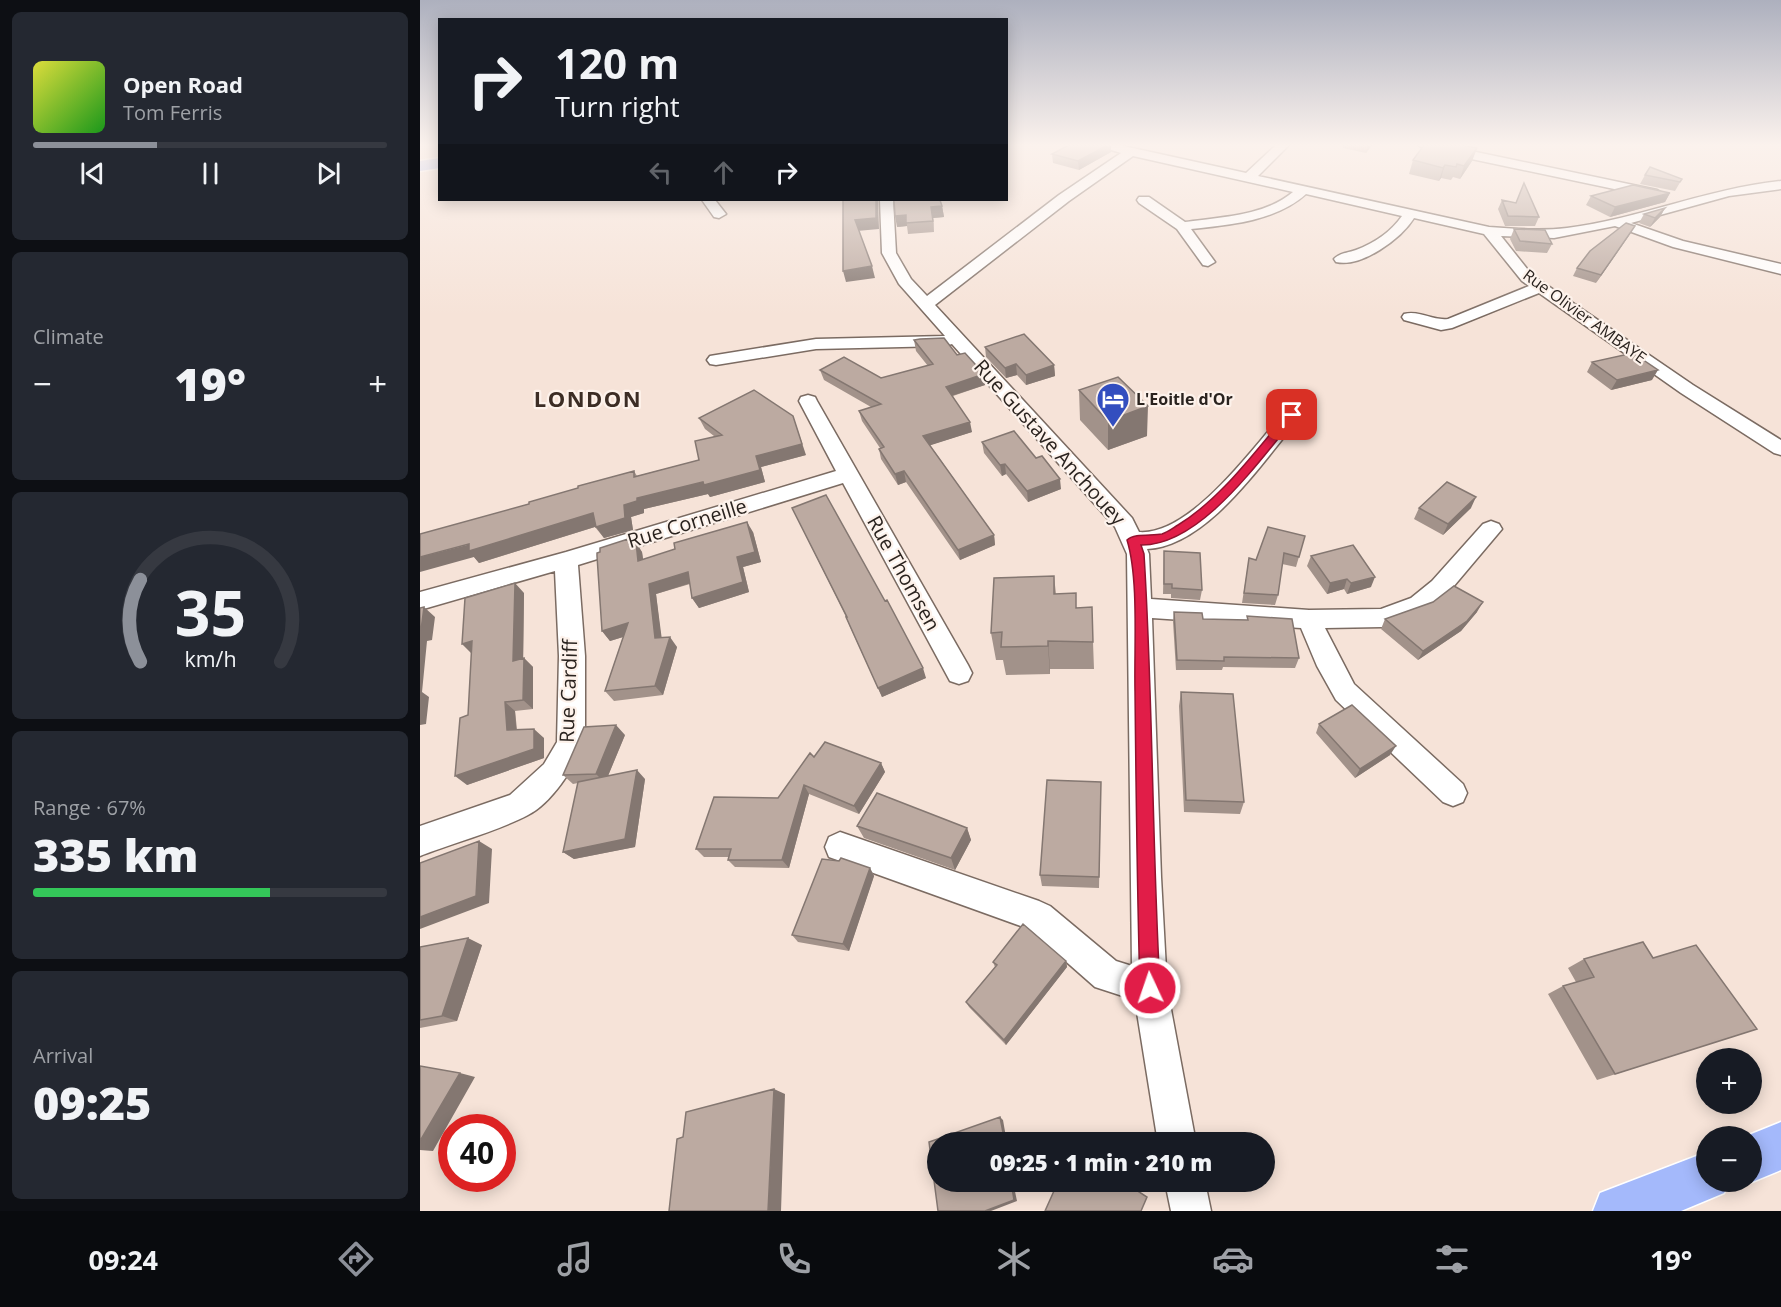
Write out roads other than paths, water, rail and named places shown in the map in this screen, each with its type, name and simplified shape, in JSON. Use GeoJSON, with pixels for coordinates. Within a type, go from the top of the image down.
{"type":"FeatureCollection","features":[{"type":"Feature","properties":{"kind":"main road"},"geometry":{"type":"LineString","coordinates":[[1762,1154],[1781,1146]]}},
{"type":"Feature","properties":{"kind":"main road"},"geometry":{"type":"LineString","coordinates":[[1618,1211],[1696,1180]]}},
{"type":"Feature","properties":{"kind":"street"},"geometry":{"type":"LineString","coordinates":[[709,202],[719,214]]}},
{"type":"Feature","properties":{"kind":"street","name":"Rue Gustave Anchouey"},"geometry":{"type":"LineString","coordinates":[[886,202],[889,253],[904,281],[960,340],[1124,524],[1134,540],[1138,554],[1141,609],[1145,877],[1150,988],[1175,1132]]}},
{"type":"Feature","properties":{"kind":"street"},"geometry":{"type":"LineString","coordinates":[[927,304],[1059,202]]}},
{"type":"Feature","properties":{"kind":"street"},"geometry":{"type":"LineString","coordinates":[[1146,202],[1182,226],[1208,262]]}},
{"type":"Feature","properties":{"kind":"street"},"geometry":{"type":"LineString","coordinates":[[1182,226],[1240,218],[1290,202]]}},
{"type":"Feature","properties":{"kind":"street"},"geometry":{"type":"LineString","coordinates":[[1354,202],[1489,231],[1556,234],[1616,222],[1690,202]]}},
{"type":"Feature","properties":{"kind":"street"},"geometry":{"type":"LineString","coordinates":[[1341,259],[1359,256],[1375,247],[1391,235],[1410,214]]}},
{"type":"Feature","properties":{"kind":"street"},"geometry":{"type":"LineString","coordinates":[[1616,222],[1678,244],[1781,269]]}},
{"type":"Feature","properties":{"kind":"street","name":"Rue Olivier AMBAYE"},"geometry":{"type":"LineString","coordinates":[[1489,231],[1527,278],[1687,389],[1781,449]]}},
{"type":"Feature","properties":{"kind":"street"},"geometry":{"type":"LineString","coordinates":[[1410,317],[1441,325],[1452,323],[1540,287]]}},
{"type":"Feature","properties":{"kind":"street"},"geometry":{"type":"LineString","coordinates":[[716,360],[816,344],[960,340]]}},
{"type":"Feature","properties":{"kind":"street","name":"Rue Thomsen"},"geometry":{"type":"LineString","coordinates":[[808,400],[959,673]]}},
{"type":"Feature","properties":{"kind":"street"},"geometry":{"type":"LineString","coordinates":[[1134,540],[1150,541],[1169,536],[1193,522],[1221,497],[1292,415]]}},
{"type":"Feature","properties":{"kind":"street","name":"Rue Corneille"},"geometry":{"type":"LineString","coordinates":[[420,601],[566,560],[849,474]]}},
{"type":"Feature","properties":{"kind":"street"},"geometry":{"type":"LineString","coordinates":[[1141,609],[1309,619],[1382,618],[1419,604],[1440,587],[1491,530]]}},
{"type":"Feature","properties":{"kind":"street","name":"Rue Cardiff"},"geometry":{"type":"LineString","coordinates":[[420,841],[520,805],[554,772],[571,744],[573,656],[566,560]]}},
{"type":"Feature","properties":{"kind":"street"},"geometry":{"type":"LineString","coordinates":[[1309,619],[1330,666],[1345,692],[1452,793]]}},
{"type":"Feature","properties":{"kind":"street"},"geometry":{"type":"LineString","coordinates":[[840,847],[1039,916],[1107,975],[1150,988]]}},
{"type":"Feature","properties":{"kind":"street"},"geometry":{"type":"LineString","coordinates":[[1187,1192],[1191,1211]]}},
{"type":"Feature","properties":{"kind":"place","name":"L'Eoitle d'Or"},"geometry":{"type":"Point","coordinates":[1113,428]}},
{"type":"Feature","properties":{"kind":"district","name":"LONDON"},"geometry":{"type":"Point","coordinates":[588,398]}}]}
